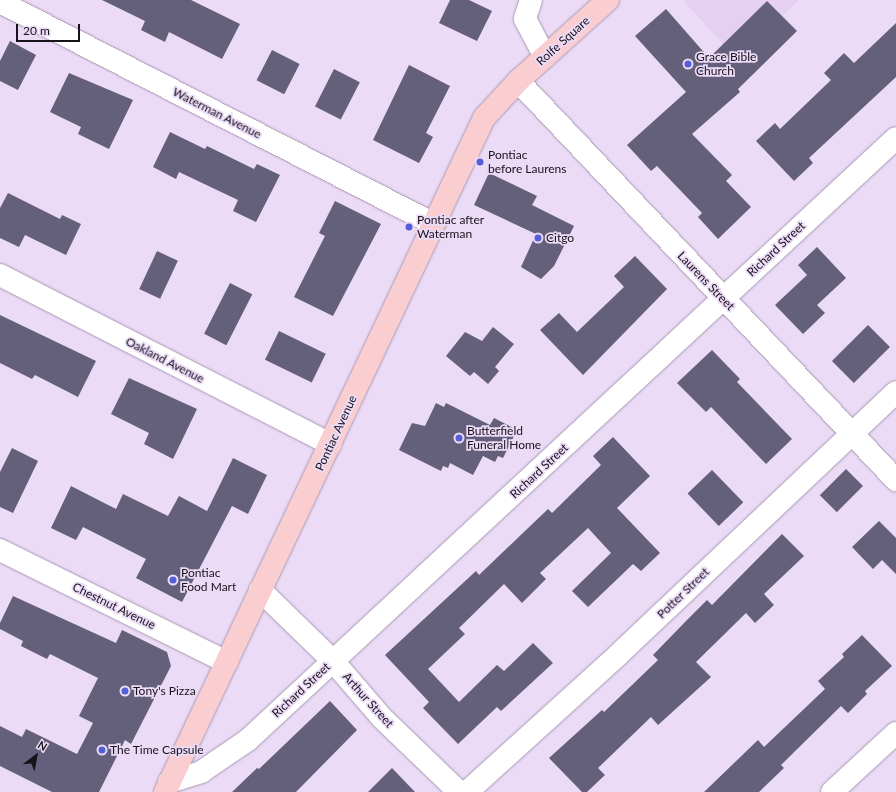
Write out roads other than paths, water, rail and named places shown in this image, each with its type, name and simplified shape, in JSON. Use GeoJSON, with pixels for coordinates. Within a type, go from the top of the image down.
{"type":"FeatureCollection","features":[{"type":"Feature","properties":{"kind":"main road","name":"Rolfe Square"},"geometry":{"type":"LineString","coordinates":[[518,81],[608,0]]}},
{"type":"Feature","properties":{"kind":"main road","name":"Pontiac Avenue"},"geometry":{"type":"LineString","coordinates":[[167,787],[484,118],[518,81]]}},
{"type":"Feature","properties":{"kind":"street"},"geometry":{"type":"LineString","coordinates":[[531,0],[526,19],[545,56]]}},
{"type":"Feature","properties":{"kind":"street","name":"Waterman Avenue"},"geometry":{"type":"LineString","coordinates":[[0,2],[434,224]]}},
{"type":"Feature","properties":{"kind":"street","name":"Laurens Street"},"geometry":{"type":"LineString","coordinates":[[518,81],[850,434],[896,480]]}},
{"type":"Feature","properties":{"kind":"street","name":"Richard Street"},"geometry":{"type":"LineString","coordinates":[[167,787],[201,772],[229,754],[333,661],[896,138]]}},
{"type":"Feature","properties":{"kind":"street","name":"Oakland Avenue"},"geometry":{"type":"LineString","coordinates":[[0,275],[330,444]]}},
{"type":"Feature","properties":{"kind":"street","name":"Potter Street"},"geometry":{"type":"LineString","coordinates":[[467,792],[619,654],[896,392]]}},
{"type":"Feature","properties":{"kind":"street","name":"Chestnut Avenue"},"geometry":{"type":"LineString","coordinates":[[0,550],[227,662]]}},
{"type":"Feature","properties":{"kind":"street","name":"Arthur Street"},"geometry":{"type":"LineString","coordinates":[[260,590],[333,661],[382,718],[459,792]]}},
{"type":"Feature","properties":{"kind":"street"},"geometry":{"type":"LineString","coordinates":[[832,792],[896,733]]}},
{"type":"Feature","properties":{"kind":"place","name":"Grace Bible Church"},"geometry":{"type":"Point","coordinates":[688,64]}},
{"type":"Feature","properties":{"kind":"place","name":"Pontiac before Laurens"},"geometry":{"type":"Point","coordinates":[480,162]}},
{"type":"Feature","properties":{"kind":"place","name":"Pontiac after Waterman"},"geometry":{"type":"Point","coordinates":[409,227]}},
{"type":"Feature","properties":{"kind":"place","name":"Citgo"},"geometry":{"type":"Point","coordinates":[538,238]}},
{"type":"Feature","properties":{"kind":"place","name":"Butterfield Funeral Home"},"geometry":{"type":"Point","coordinates":[459,438]}},
{"type":"Feature","properties":{"kind":"place","name":"Pontiac Food Mart"},"geometry":{"type":"Point","coordinates":[173,580]}},
{"type":"Feature","properties":{"kind":"place","name":"Tony's Pizza"},"geometry":{"type":"Point","coordinates":[125,691]}},
{"type":"Feature","properties":{"kind":"place","name":"The Time Capsule"},"geometry":{"type":"Point","coordinates":[102,750]}}]}
